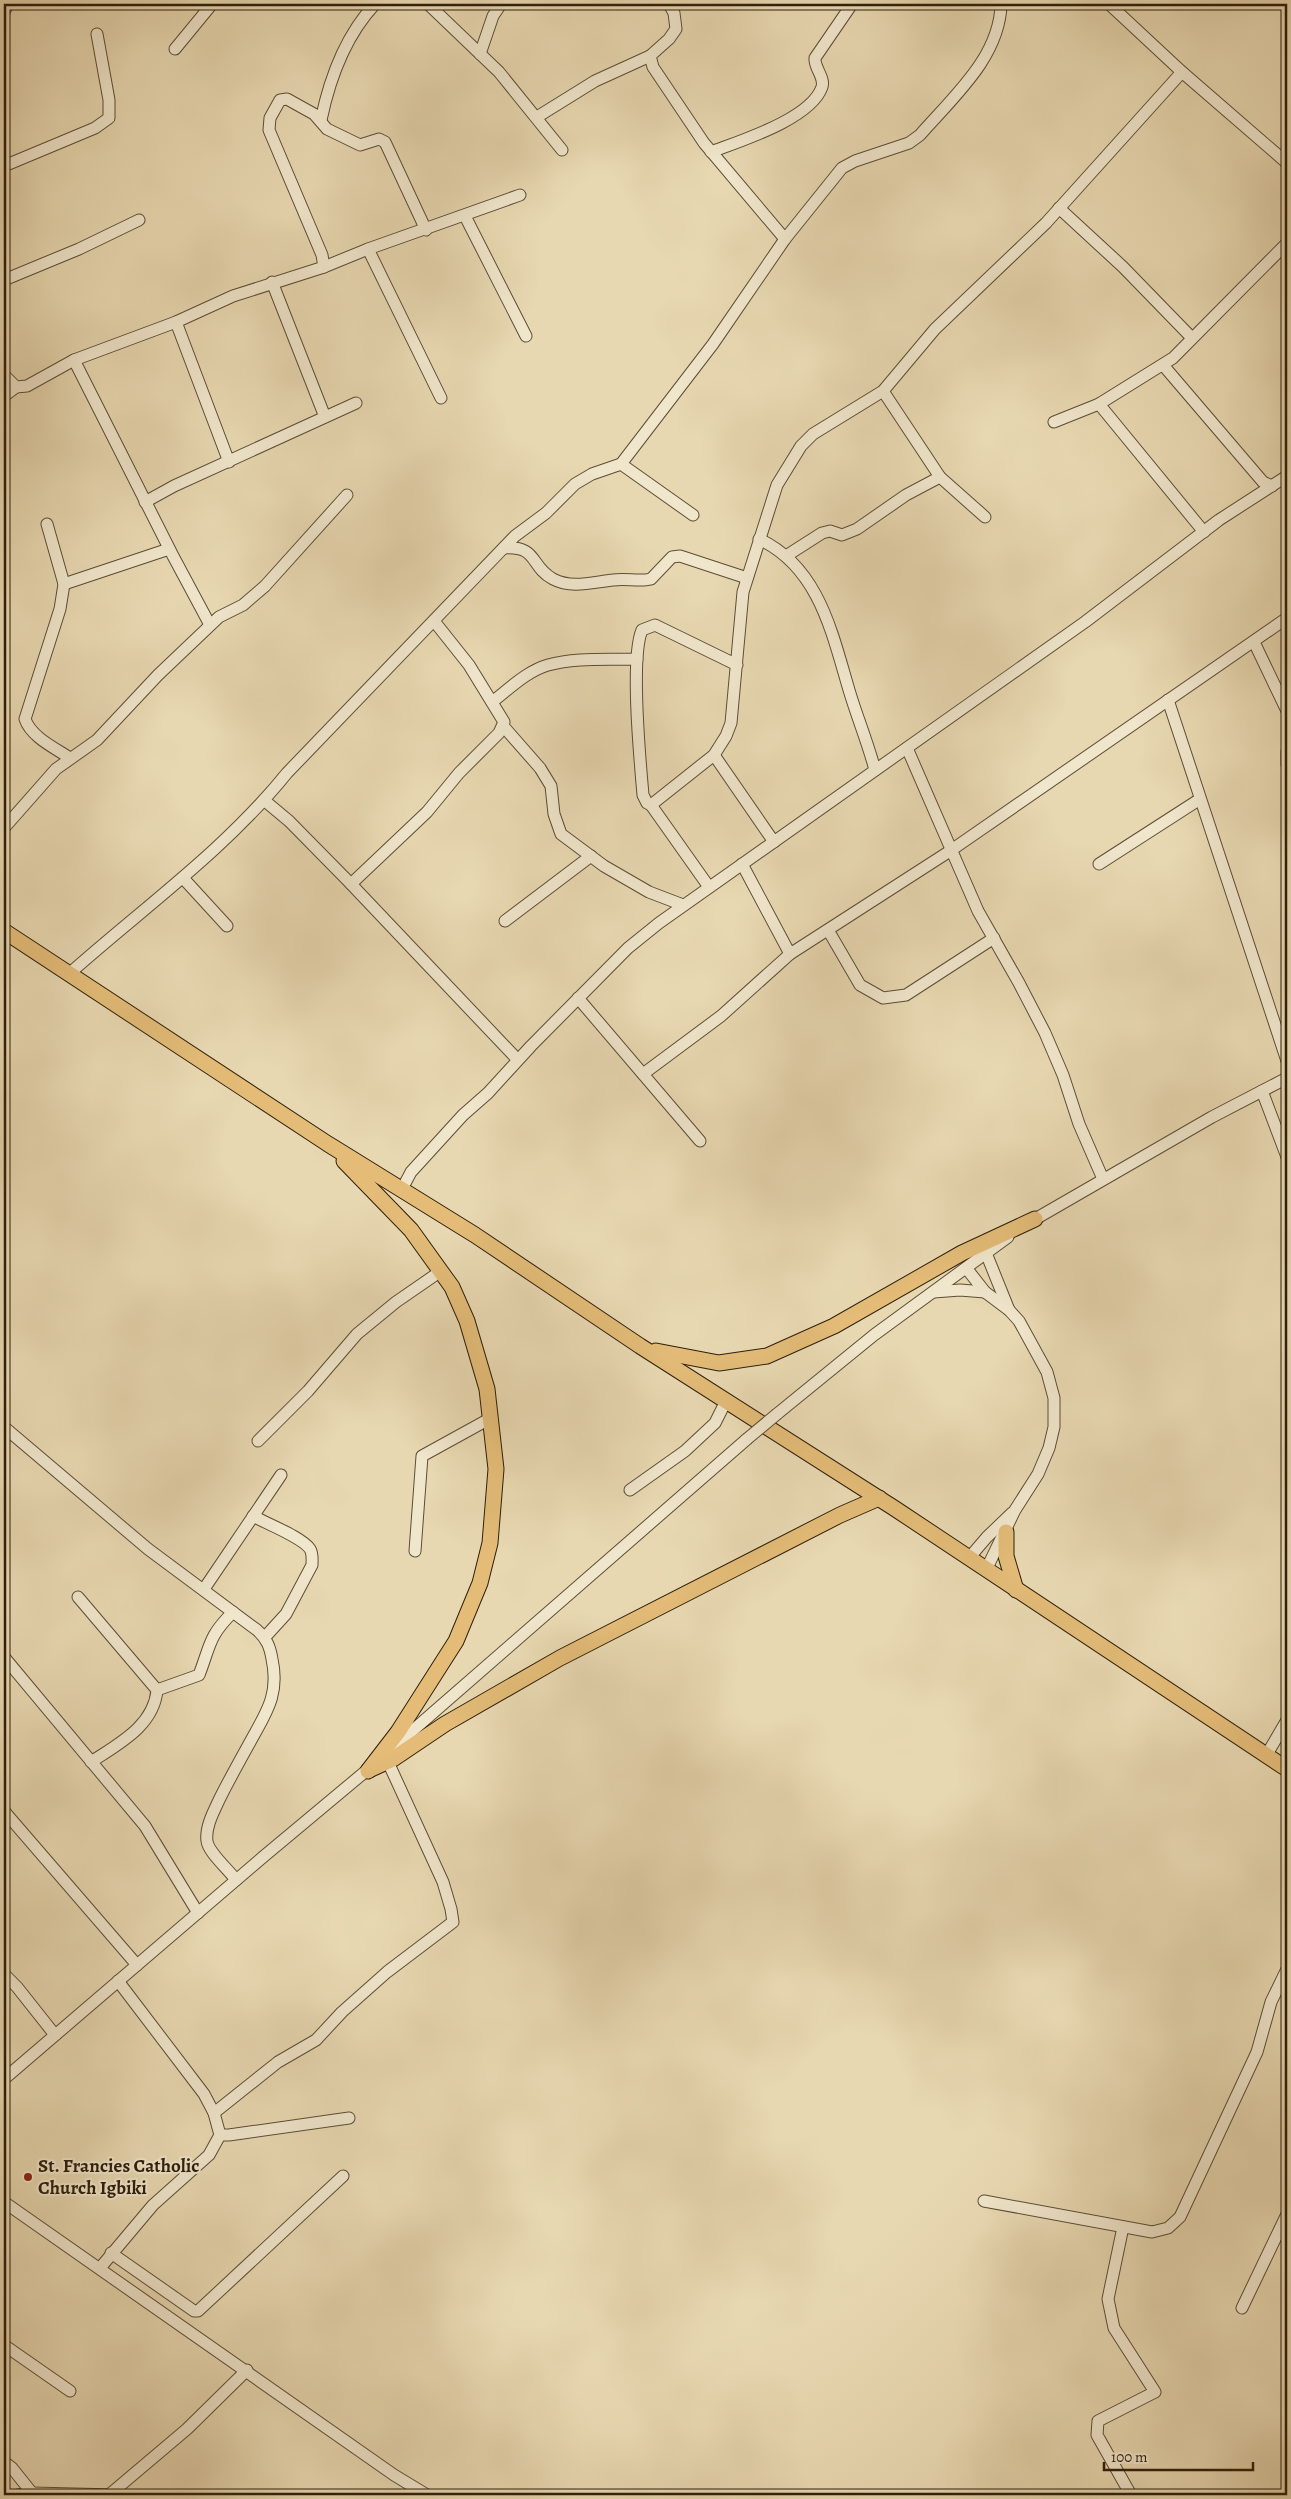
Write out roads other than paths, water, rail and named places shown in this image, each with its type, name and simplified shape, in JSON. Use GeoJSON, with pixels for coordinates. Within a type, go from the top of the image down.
{"type":"FeatureCollection","features":[{"type":"Feature","properties":{"kind":"main road"},"geometry":{"type":"LineString","coordinates":[[4,931],[328,1144],[402,1189],[640,1346],[879,1498],[1287,1770]]}},
{"type":"Feature","properties":{"kind":"main road"},"geometry":{"type":"LineString","coordinates":[[328,1144],[411,1230],[452,1287],[467,1321],[483,1372],[491,1418],[496,1469],[490,1543],[480,1583],[456,1641],[398,1732],[368,1771]]}},
{"type":"Feature","properties":{"kind":"main road"},"geometry":{"type":"LineString","coordinates":[[640,1346],[664,1354],[719,1363],[767,1356],[834,1326],[962,1253],[1035,1219]]}},
{"type":"Feature","properties":{"kind":"main road"},"geometry":{"type":"LineString","coordinates":[[368,1771],[388,1762],[445,1724],[560,1658],[840,1515],[879,1498]]}},
{"type":"Feature","properties":{"kind":"main road"},"geometry":{"type":"LineString","coordinates":[[1006,1532],[1006,1556],[1016,1590]]}},
{"type":"Feature","properties":{"kind":"street"},"geometry":{"type":"LineString","coordinates":[[4,12],[8,4]]}},
{"type":"Feature","properties":{"kind":"street"},"geometry":{"type":"LineString","coordinates":[[175,49],[212,4]]}},
{"type":"Feature","properties":{"kind":"street"},"geometry":{"type":"LineString","coordinates":[[321,120],[342,53],[354,28],[375,4]]}},
{"type":"Feature","properties":{"kind":"street"},"geometry":{"type":"LineString","coordinates":[[428,4],[499,72],[562,150]]}},
{"type":"Feature","properties":{"kind":"street"},"geometry":{"type":"LineString","coordinates":[[480,54],[493,16],[501,4]]}},
{"type":"Feature","properties":{"kind":"street"},"geometry":{"type":"LineString","coordinates":[[537,117],[595,81],[650,56],[669,39],[676,29],[674,13],[669,4]]}},
{"type":"Feature","properties":{"kind":"street"},"geometry":{"type":"LineString","coordinates":[[711,152],[771,130],[798,114],[817,95],[822,80],[814,63],[815,58],[852,4]]}},
{"type":"Feature","properties":{"kind":"street"},"geometry":{"type":"LineString","coordinates":[[69,974],[183,878],[265,801],[287,773],[504,548],[575,484],[592,474],[621,464],[713,344],[785,239],[842,168],[855,161],[909,144],[920,135],[978,70],[997,30],[1002,4]]}},
{"type":"Feature","properties":{"kind":"street"},"geometry":{"type":"LineString","coordinates":[[1110,4],[1182,72],[1287,163]]}},
{"type":"Feature","properties":{"kind":"street"},"geometry":{"type":"LineString","coordinates":[[4,166],[95,128],[109,118],[109,100],[97,34]]}},
{"type":"Feature","properties":{"kind":"street"},"geometry":{"type":"LineString","coordinates":[[650,56],[667,90],[711,152],[785,239]]}},
{"type":"Feature","properties":{"kind":"street"},"geometry":{"type":"LineString","coordinates":[[651,805],[714,755],[726,736],[731,723],[740,614],[747,578],[777,485],[801,446],[813,434],[883,391],[935,329],[1059,208],[1182,72]]}},
{"type":"Feature","properties":{"kind":"street"},"geometry":{"type":"LineString","coordinates":[[324,267],[322,255],[269,130],[270,118],[280,100],[287,99],[321,120],[327,129],[360,145],[379,139],[385,142],[426,230]]}},
{"type":"Feature","properties":{"kind":"street"},"geometry":{"type":"LineString","coordinates":[[4,396],[16,387],[27,386],[74,360],[176,322],[233,296],[324,267],[368,249],[426,230],[520,195]]}},
{"type":"Feature","properties":{"kind":"street"},"geometry":{"type":"LineString","coordinates":[[1059,208],[1123,267],[1192,338]]}},
{"type":"Feature","properties":{"kind":"street"},"geometry":{"type":"LineString","coordinates":[[465,216],[526,336]]}},
{"type":"Feature","properties":{"kind":"street"},"geometry":{"type":"LineString","coordinates":[[4,280],[79,249],[139,220]]}},
{"type":"Feature","properties":{"kind":"street"},"geometry":{"type":"LineString","coordinates":[[1054,422],[1100,404],[1163,365],[1287,243]]}},
{"type":"Feature","properties":{"kind":"street"},"geometry":{"type":"LineString","coordinates":[[368,249],[442,398]]}},
{"type":"Feature","properties":{"kind":"street"},"geometry":{"type":"LineString","coordinates":[[272,282],[325,417]]}},
{"type":"Feature","properties":{"kind":"street"},"geometry":{"type":"LineString","coordinates":[[176,322],[229,462]]}},
{"type":"Feature","properties":{"kind":"street"},"geometry":{"type":"LineString","coordinates":[[74,360],[169,549],[210,625]]}},
{"type":"Feature","properties":{"kind":"street"},"geometry":{"type":"LineString","coordinates":[[1163,365],[1263,482],[1272,486]]}},
{"type":"Feature","properties":{"kind":"street"},"geometry":{"type":"LineString","coordinates":[[4,375],[16,387]]}},
{"type":"Feature","properties":{"kind":"street"},"geometry":{"type":"LineString","coordinates":[[883,391],[940,477],[985,516]]}},
{"type":"Feature","properties":{"kind":"street"},"geometry":{"type":"LineString","coordinates":[[145,502],[174,486],[356,403]]}},
{"type":"Feature","properties":{"kind":"street"},"geometry":{"type":"LineString","coordinates":[[1100,404],[1204,532]]}},
{"type":"Feature","properties":{"kind":"street"},"geometry":{"type":"LineString","coordinates":[[621,464],[693,515]]}},
{"type":"Feature","properties":{"kind":"street"},"geometry":{"type":"LineString","coordinates":[[402,1189],[411,1172],[463,1115],[488,1093],[518,1059],[568,1011],[578,998],[628,948],[683,905],[1085,622],[1204,532],[1287,476]]}},
{"type":"Feature","properties":{"kind":"street"},"geometry":{"type":"LineString","coordinates":[[786,556],[830,531],[842,535],[858,529],[906,495],[940,477]]}},
{"type":"Feature","properties":{"kind":"street"},"geometry":{"type":"LineString","coordinates":[[4,828],[45,780],[70,758],[97,740],[158,675],[219,616],[243,606],[265,586],[347,495]]}},
{"type":"Feature","properties":{"kind":"street"},"geometry":{"type":"LineString","coordinates":[[47,524],[64,584],[60,609],[25,719],[28,727],[37,736],[70,758]]}},
{"type":"Feature","properties":{"kind":"street"},"geometry":{"type":"LineString","coordinates":[[759,539],[786,556],[797,566],[822,605],[876,770]]}},
{"type":"Feature","properties":{"kind":"street"},"geometry":{"type":"LineString","coordinates":[[504,548],[519,547],[530,554],[540,568],[552,579],[572,584],[652,579],[672,557],[680,556],[747,578]]}},
{"type":"Feature","properties":{"kind":"street"},"geometry":{"type":"LineString","coordinates":[[64,584],[169,549]]}},
{"type":"Feature","properties":{"kind":"street"},"geometry":{"type":"LineString","coordinates":[[643,1074],[721,1016],[790,954],[950,851],[1287,618]]}},
{"type":"Feature","properties":{"kind":"street"},"geometry":{"type":"LineString","coordinates":[[434,621],[465,659],[504,722],[504,727],[540,768],[551,786],[554,814],[562,834],[591,856],[649,892],[683,905]]}},
{"type":"Feature","properties":{"kind":"street"},"geometry":{"type":"LineString","coordinates":[[709,887],[643,795],[637,659],[638,639],[642,630],[655,626],[737,665]]}},
{"type":"Feature","properties":{"kind":"street"},"geometry":{"type":"LineString","coordinates":[[1254,642],[1287,710]]}},
{"type":"Feature","properties":{"kind":"street"},"geometry":{"type":"LineString","coordinates":[[492,702],[521,680],[546,666],[570,661],[637,659]]}},
{"type":"Feature","properties":{"kind":"street"},"geometry":{"type":"LineString","coordinates":[[1168,700],[1287,1061]]}},
{"type":"Feature","properties":{"kind":"street"},"geometry":{"type":"LineString","coordinates":[[351,884],[422,818],[459,774],[504,727]]}},
{"type":"Feature","properties":{"kind":"street"},"geometry":{"type":"LineString","coordinates":[[907,748],[950,851],[978,911],[1045,1033],[1063,1075],[1078,1124],[1103,1179]]}},
{"type":"Feature","properties":{"kind":"street"},"geometry":{"type":"LineString","coordinates":[[1287,752],[1287,765]]}},
{"type":"Feature","properties":{"kind":"street"},"geometry":{"type":"LineString","coordinates":[[714,755],[774,842]]}},
{"type":"Feature","properties":{"kind":"street"},"geometry":{"type":"LineString","coordinates":[[1099,864],[1200,799]]}},
{"type":"Feature","properties":{"kind":"street"},"geometry":{"type":"LineString","coordinates":[[265,801],[289,821],[351,884],[518,1059]]}},
{"type":"Feature","properties":{"kind":"street"},"geometry":{"type":"LineString","coordinates":[[505,921],[591,856]]}},
{"type":"Feature","properties":{"kind":"street"},"geometry":{"type":"LineString","coordinates":[[742,864],[790,954]]}},
{"type":"Feature","properties":{"kind":"street"},"geometry":{"type":"LineString","coordinates":[[183,878],[227,926]]}},
{"type":"Feature","properties":{"kind":"street"},"geometry":{"type":"LineString","coordinates":[[828,930],[860,984],[883,998],[906,995],[994,938]]}},
{"type":"Feature","properties":{"kind":"street"},"geometry":{"type":"LineString","coordinates":[[578,998],[700,1141]]}},
{"type":"Feature","properties":{"kind":"street"},"geometry":{"type":"LineString","coordinates":[[4,2079],[236,1880],[368,1771],[747,1439],[874,1335],[1035,1219],[1212,1117],[1287,1078]]}},
{"type":"Feature","properties":{"kind":"street"},"geometry":{"type":"LineString","coordinates":[[1262,1091],[1287,1157]]}},
{"type":"Feature","properties":{"kind":"street"},"geometry":{"type":"LineString","coordinates":[[986,1253],[1009,1310],[1034,1346],[1047,1372],[1054,1398],[1054,1427],[1049,1448],[1038,1474],[1015,1510],[986,1570]]}},
{"type":"Feature","properties":{"kind":"street"},"geometry":{"type":"LineString","coordinates":[[967,1269],[985,1292],[1009,1310]]}},
{"type":"Feature","properties":{"kind":"street"},"geometry":{"type":"LineString","coordinates":[[258,1441],[308,1391],[356,1334],[396,1302],[441,1271]]}},
{"type":"Feature","properties":{"kind":"street"},"geometry":{"type":"LineString","coordinates":[[934,1292],[960,1290],[985,1292]]}},
{"type":"Feature","properties":{"kind":"street"},"geometry":{"type":"LineString","coordinates":[[630,1490],[686,1451],[715,1422],[726,1401]]}},
{"type":"Feature","properties":{"kind":"street"},"geometry":{"type":"LineString","coordinates":[[415,1551],[422,1456],[491,1418]]}},
{"type":"Feature","properties":{"kind":"street"},"geometry":{"type":"LineString","coordinates":[[4,1427],[148,1548],[265,1637],[270,1646],[276,1675],[271,1701],[265,1718],[214,1810],[206,1832],[210,1851],[226,1865],[236,1880]]}},
{"type":"Feature","properties":{"kind":"street"},"geometry":{"type":"LineString","coordinates":[[204,1589],[281,1474]]}},
{"type":"Feature","properties":{"kind":"street"},"geometry":{"type":"LineString","coordinates":[[969,1558],[987,1537],[1015,1510]]}},
{"type":"Feature","properties":{"kind":"street"},"geometry":{"type":"LineString","coordinates":[[253,1516],[302,1542],[311,1550],[312,1556],[312,1565],[286,1614],[265,1637]]}},
{"type":"Feature","properties":{"kind":"street"},"geometry":{"type":"LineString","coordinates":[[78,1597],[157,1690],[156,1697],[138,1730],[92,1762]]}},
{"type":"Feature","properties":{"kind":"street"},"geometry":{"type":"LineString","coordinates":[[157,1690],[199,1675],[211,1638],[217,1628],[233,1612]]}},
{"type":"Feature","properties":{"kind":"street"},"geometry":{"type":"LineString","coordinates":[[4,1657],[145,1826],[198,1913]]}},
{"type":"Feature","properties":{"kind":"street"},"geometry":{"type":"LineString","coordinates":[[1266,1756],[1287,1720]]}},
{"type":"Feature","properties":{"kind":"street"},"geometry":{"type":"LineString","coordinates":[[214,2113],[278,2062],[316,2040],[342,2012],[387,1972],[448,1928],[453,1922],[452,1909],[443,1882],[388,1762]]}},
{"type":"Feature","properties":{"kind":"street"},"geometry":{"type":"LineString","coordinates":[[4,1811],[137,1965]]}},
{"type":"Feature","properties":{"kind":"street"},"geometry":{"type":"LineString","coordinates":[[984,2201],[1152,2232],[1168,2228],[1180,2217],[1257,2052],[1271,2002],[1287,1968]]}},
{"type":"Feature","properties":{"kind":"street"},"geometry":{"type":"LineString","coordinates":[[4,1974],[17,1987],[55,2035]]}},
{"type":"Feature","properties":{"kind":"street"},"geometry":{"type":"LineString","coordinates":[[100,2268],[153,2205],[209,2155],[220,2135],[214,2113],[204,2094],[118,1981]]}},
{"type":"Feature","properties":{"kind":"street"},"geometry":{"type":"LineString","coordinates":[[220,2135],[349,2118]]}},
{"type":"Feature","properties":{"kind":"street"},"geometry":{"type":"LineString","coordinates":[[111,2254],[194,2311],[198,2311],[343,2176]]}},
{"type":"Feature","properties":{"kind":"street"},"geometry":{"type":"LineString","coordinates":[[4,2202],[247,2370],[394,2475],[427,2495]]}},
{"type":"Feature","properties":{"kind":"street"},"geometry":{"type":"LineString","coordinates":[[1242,2308],[1287,2214]]}},
{"type":"Feature","properties":{"kind":"street"},"geometry":{"type":"LineString","coordinates":[[1123,2227],[1108,2299],[1114,2328],[1155,2392],[1098,2421],[1097,2435],[1131,2495]]}},
{"type":"Feature","properties":{"kind":"street"},"geometry":{"type":"LineString","coordinates":[[4,2345],[70,2391]]}},
{"type":"Feature","properties":{"kind":"street"},"geometry":{"type":"LineString","coordinates":[[109,2495],[187,2429],[247,2370]]}},
{"type":"Feature","properties":{"kind":"street"},"geometry":{"type":"LineString","coordinates":[[4,2462],[12,2468],[32,2493]]}},
{"type":"Feature","properties":{"kind":"street"},"geometry":{"type":"LineString","coordinates":[[18,2495],[32,2493],[118,2495]]}},
{"type":"Feature","properties":{"kind":"place","name":"St. Francies Catholic Church Igbiki"},"geometry":{"type":"Point","coordinates":[28,2177]}}]}
